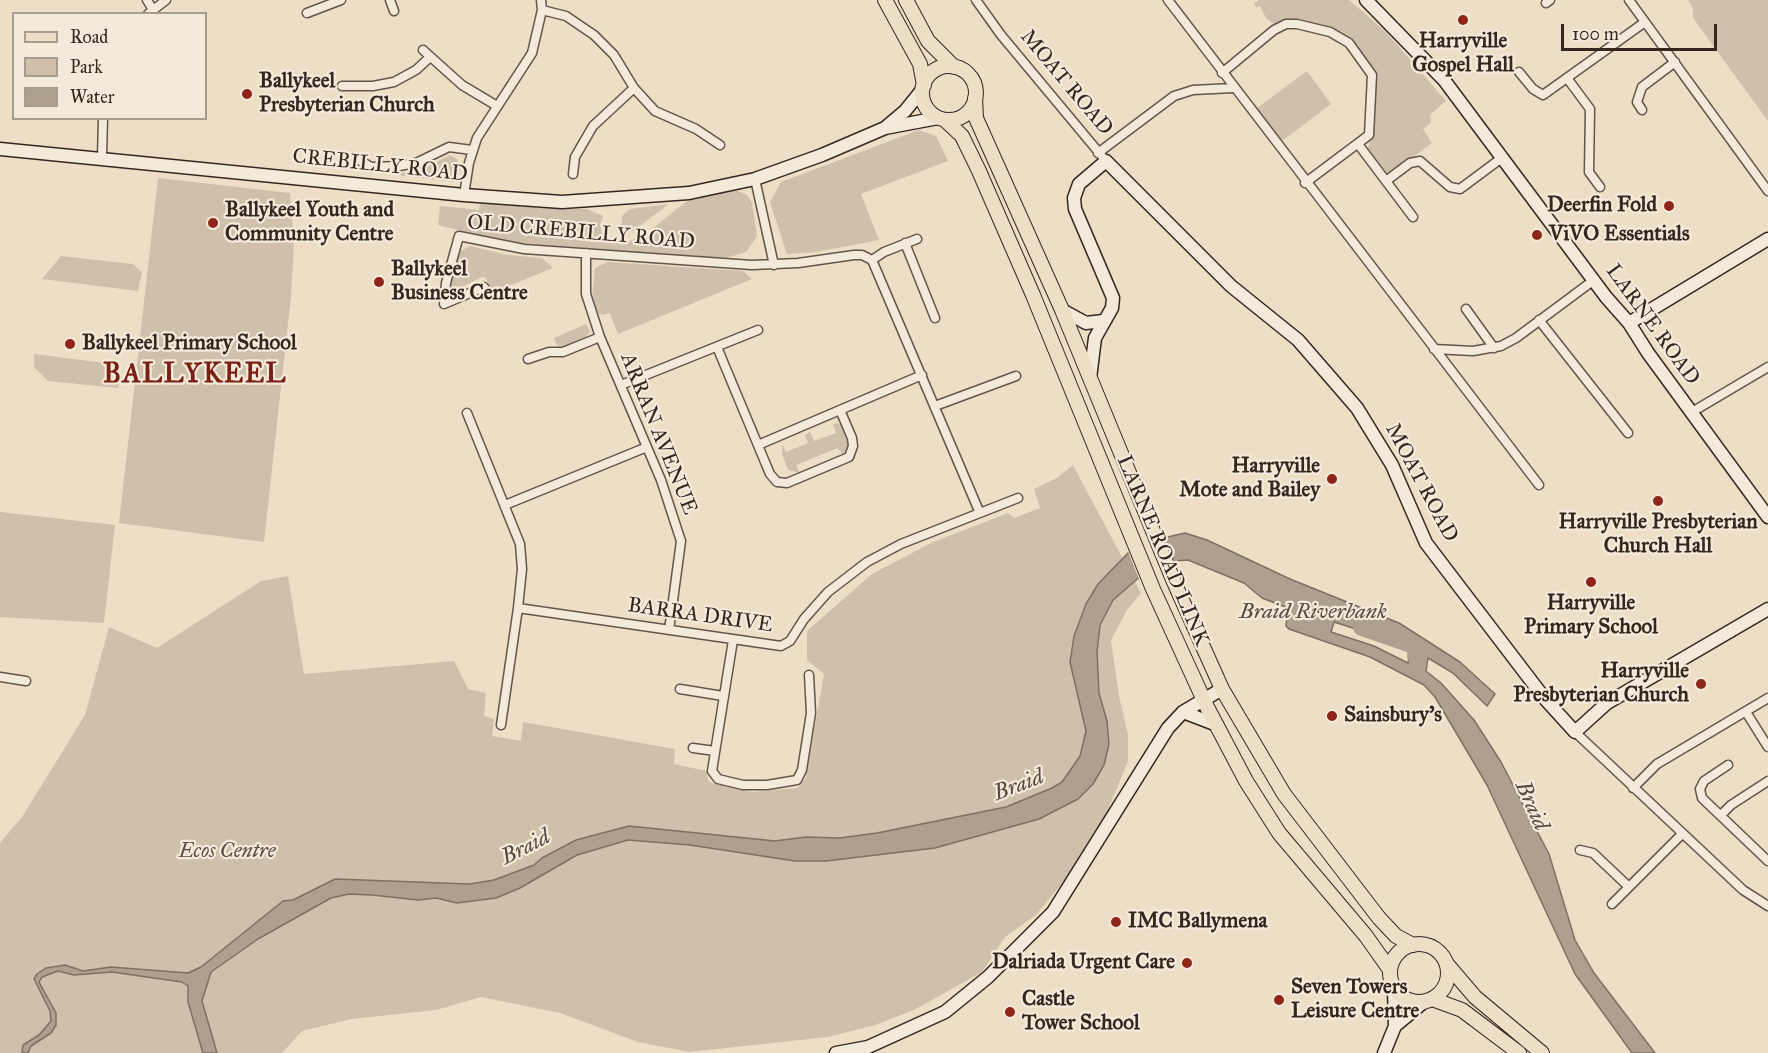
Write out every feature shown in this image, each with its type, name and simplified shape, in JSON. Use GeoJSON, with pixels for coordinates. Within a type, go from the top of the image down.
{"type":"FeatureCollection","features":[{"type":"Feature","properties":{"kind":"main road"},"geometry":{"type":"LineString","coordinates":[[885,0],[920,64],[927,108],[942,119],[953,120],[968,112],[975,98],[973,81],[968,74],[954,67],[928,41],[906,0]]}},
{"type":"Feature","properties":{"kind":"main road"},"geometry":{"type":"LineString","coordinates":[[923,87],[937,69],[954,67]]}},
{"type":"Feature","properties":{"kind":"main road","name":"LARNE ROAD LINK"},"geometry":{"type":"LineString","coordinates":[[975,98],[976,118],[1062,310],[1174,582],[1222,689],[1284,794],[1379,918],[1396,936],[1413,945]]}},
{"type":"Feature","properties":{"kind":"main road","name":"LARNE ROAD LINK"},"geometry":{"type":"LineString","coordinates":[[942,119],[962,136],[979,171],[1033,295],[1154,589],[1203,699],[1246,781],[1279,833],[1366,936],[1390,970]]}},
{"type":"Feature","properties":{"kind":"main road"},"geometry":{"type":"LineString","coordinates":[[1519,1053],[1462,1010],[1429,1000],[1408,1000],[1394,989],[1390,970],[1397,954],[1413,945],[1429,946],[1442,956],[1475,997],[1542,1053]]}},
{"type":"Feature","properties":{"kind":"main road"},"geometry":{"type":"LineString","coordinates":[[1429,1000],[1444,987],[1448,971],[1446,963]]}},
{"type":"Feature","properties":{"kind":"street"},"geometry":{"type":"LineString","coordinates":[[147,0],[151,12],[166,0]]}},
{"type":"Feature","properties":{"kind":"street"},"geometry":{"type":"LineString","coordinates":[[307,13],[324,3],[341,0]]}},
{"type":"Feature","properties":{"kind":"street"},"geometry":{"type":"LineString","coordinates":[[390,0],[394,11]]}},
{"type":"Feature","properties":{"kind":"street"},"geometry":{"type":"LineString","coordinates":[[464,195],[472,150],[482,128],[532,53],[542,10],[541,0]]}},
{"type":"Feature","properties":{"kind":"street","name":"MOAT ROAD"},"geometry":{"type":"LineString","coordinates":[[976,0],[1001,35],[1102,157],[1231,286],[1298,340],[1357,408],[1392,465],[1426,543],[1545,699],[1575,732],[1682,834],[1747,894],[1768,906]]}},
{"type":"Feature","properties":{"kind":"street"},"geometry":{"type":"LineString","coordinates":[[1168,0],[1305,183],[1539,485]]}},
{"type":"Feature","properties":{"kind":"street","name":"LARNE ROAD"},"geometry":{"type":"LineString","coordinates":[[1366,0],[1444,80],[1594,280],[1629,323],[1648,353],[1768,517]]}},
{"type":"Feature","properties":{"kind":"street"},"geometry":{"type":"LineString","coordinates":[[1629,0],[1768,191]]}},
{"type":"Feature","properties":{"kind":"street"},"geometry":{"type":"LineString","coordinates":[[542,10],[566,16],[594,35],[614,55],[634,88],[659,114],[696,129],[720,145]]}},
{"type":"Feature","properties":{"kind":"street"},"geometry":{"type":"LineString","coordinates":[[1520,72],[1533,89],[1543,95],[1645,22]]}},
{"type":"Feature","properties":{"kind":"street"},"geometry":{"type":"LineString","coordinates":[[1222,73],[1274,30],[1286,24],[1299,24],[1340,36],[1349,43],[1372,75],[1372,126],[1368,136],[1305,183]]}},
{"type":"Feature","properties":{"kind":"street"},"geometry":{"type":"LineString","coordinates":[[423,50],[429,58],[462,85],[497,106]]}},
{"type":"Feature","properties":{"kind":"street"},"geometry":{"type":"LineString","coordinates":[[342,86],[373,86],[394,82],[416,70],[429,58]]}},
{"type":"Feature","properties":{"kind":"street"},"geometry":{"type":"LineString","coordinates":[[1642,110],[1637,102],[1642,87],[1675,62]]}},
{"type":"Feature","properties":{"kind":"street"},"geometry":{"type":"LineString","coordinates":[[1568,78],[1591,111],[1589,172],[1600,187]]}},
{"type":"Feature","properties":{"kind":"street","name":"CREBILLY ROAD"},"geometry":{"type":"LineString","coordinates":[[885,128],[905,111],[923,87]]}},
{"type":"Feature","properties":{"kind":"street"},"geometry":{"type":"LineString","coordinates":[[573,174],[575,157],[593,126],[634,88]]}},
{"type":"Feature","properties":{"kind":"street"},"geometry":{"type":"LineString","coordinates":[[1102,157],[1174,96],[1193,90],[1233,88]]}},
{"type":"Feature","properties":{"kind":"street","name":"CREBILLY ROAD"},"geometry":{"type":"LineString","coordinates":[[0,149],[102,157],[464,195],[562,201],[608,200],[690,193],[755,179],[822,155],[885,128],[942,119]]}},
{"type":"Feature","properties":{"kind":"street"},"geometry":{"type":"LineString","coordinates":[[102,157],[103,120]]}},
{"type":"Feature","properties":{"kind":"street"},"geometry":{"type":"LineString","coordinates":[[1358,144],[1413,217]]}},
{"type":"Feature","properties":{"kind":"street"},"geometry":{"type":"LineString","coordinates":[[359,160],[371,167],[399,166],[416,163],[449,147],[472,150]]}},
{"type":"Feature","properties":{"kind":"street","name":"MOAT ROAD"},"geometry":{"type":"LineString","coordinates":[[1090,378],[1093,350],[1103,321],[1112,306],[1113,295],[1073,202],[1078,184],[1102,157]]}},
{"type":"Feature","properties":{"kind":"street"},"geometry":{"type":"LineString","coordinates":[[1386,181],[1410,163],[1420,161],[1450,187],[1460,189],[1503,157]]}},
{"type":"Feature","properties":{"kind":"street"},"geometry":{"type":"LineString","coordinates":[[755,179],[774,265],[854,255],[862,255],[872,260],[979,511]]}},
{"type":"Feature","properties":{"kind":"street","name":"OLD CREBILLY ROAD"},"geometry":{"type":"LineString","coordinates":[[484,287],[444,304],[446,283],[459,236],[515,248],[774,265]]}},
{"type":"Feature","properties":{"kind":"street"},"geometry":{"type":"LineString","coordinates":[[872,260],[917,239]]}},
{"type":"Feature","properties":{"kind":"street"},"geometry":{"type":"LineString","coordinates":[[1629,323],[1768,239]]}},
{"type":"Feature","properties":{"kind":"street"},"geometry":{"type":"LineString","coordinates":[[905,243],[934,318]]}},
{"type":"Feature","properties":{"kind":"street","name":"ARRAN AVENUE"},"geometry":{"type":"LineString","coordinates":[[586,253],[586,294],[600,337],[661,480],[681,540],[669,630]]}},
{"type":"Feature","properties":{"kind":"street"},"geometry":{"type":"LineString","coordinates":[[1434,349],[1473,351],[1494,348],[1516,338],[1594,280]]}},
{"type":"Feature","properties":{"kind":"street"},"geometry":{"type":"LineString","coordinates":[[1466,309],[1494,348]]}},
{"type":"Feature","properties":{"kind":"street"},"geometry":{"type":"LineString","coordinates":[[1062,310],[1086,323],[1103,321]]}},
{"type":"Feature","properties":{"kind":"street"},"geometry":{"type":"LineString","coordinates":[[1539,320],[1629,433]]}},
{"type":"Feature","properties":{"kind":"street"},"geometry":{"type":"LineString","coordinates":[[621,385],[758,330]]}},
{"type":"Feature","properties":{"kind":"street"},"geometry":{"type":"LineString","coordinates":[[528,360],[549,352],[563,352],[600,337]]}},
{"type":"Feature","properties":{"kind":"street"},"geometry":{"type":"LineString","coordinates":[[717,347],[770,474],[782,483],[843,461],[850,454],[853,445],[840,410]]}},
{"type":"Feature","properties":{"kind":"street"},"geometry":{"type":"LineString","coordinates":[[1692,412],[1768,367]]}},
{"type":"Feature","properties":{"kind":"street"},"geometry":{"type":"LineString","coordinates":[[758,445],[922,375]]}},
{"type":"Feature","properties":{"kind":"street"},"geometry":{"type":"LineString","coordinates":[[935,405],[1016,376]]}},
{"type":"Feature","properties":{"kind":"street"},"geometry":{"type":"LineString","coordinates":[[466,412],[506,505],[522,554],[518,608],[501,724]]}},
{"type":"Feature","properties":{"kind":"street"},"geometry":{"type":"LineString","coordinates":[[506,505],[647,447]]}},
{"type":"Feature","properties":{"kind":"street","name":"BARRA DRIVE"},"geometry":{"type":"LineString","coordinates":[[518,608],[777,646],[786,644],[822,598],[858,568],[901,544],[979,511],[1018,498]]}},
{"type":"Feature","properties":{"kind":"street"},"geometry":{"type":"LineString","coordinates":[[1575,732],[1607,703],[1768,609]]}},
{"type":"Feature","properties":{"kind":"street"},"geometry":{"type":"LineString","coordinates":[[733,640],[712,774],[722,781],[743,785],[767,785],[797,780],[803,765],[811,713],[809,675]]}},
{"type":"Feature","properties":{"kind":"street"},"geometry":{"type":"LineString","coordinates":[[0,677],[26,681]]}},
{"type":"Feature","properties":{"kind":"street"},"geometry":{"type":"LineString","coordinates":[[680,689],[723,696]]}},
{"type":"Feature","properties":{"kind":"street"},"geometry":{"type":"LineString","coordinates":[[836,1053],[868,1047],[945,1012],[988,977],[1053,912],[1168,728],[1183,712],[1222,689]]}},
{"type":"Feature","properties":{"kind":"street"},"geometry":{"type":"LineString","coordinates":[[1633,788],[1657,764],[1768,698]]}},
{"type":"Feature","properties":{"kind":"street"},"geometry":{"type":"LineString","coordinates":[[1183,712],[1217,725]]}},
{"type":"Feature","properties":{"kind":"street"},"geometry":{"type":"LineString","coordinates":[[1746,712],[1768,747]]}},
{"type":"Feature","properties":{"kind":"street"},"geometry":{"type":"LineString","coordinates":[[693,748],[715,752]]}},
{"type":"Feature","properties":{"kind":"street"},"geometry":{"type":"LineString","coordinates":[[1728,765],[1706,778],[1700,789],[1704,800],[1768,861]]}},
{"type":"Feature","properties":{"kind":"street"},"geometry":{"type":"LineString","coordinates":[[1721,815],[1731,805],[1768,781]]}},
{"type":"Feature","properties":{"kind":"street"},"geometry":{"type":"LineString","coordinates":[[1612,904],[1682,834]]}},
{"type":"Feature","properties":{"kind":"street"},"geometry":{"type":"LineString","coordinates":[[1580,850],[1593,853],[1629,887]]}},
{"type":"Feature","properties":{"kind":"street"},"geometry":{"type":"LineString","coordinates":[[1384,1053],[1395,1026],[1394,989]]}},
{"type":"Feature","properties":{"kind":"street"},"geometry":{"type":"LineString","coordinates":[[1395,1026],[1429,1000]]}},
{"type":"Feature","properties":{"kind":"green space"},"geometry":{"type":"Polygon","coordinates":[[[1258,0],[1349,0],[1386,32],[1446,101],[1430,115],[1431,123],[1423,129],[1432,143],[1392,173],[1384,174],[1367,151],[1375,125],[1374,79],[1341,35],[1274,24],[1266,18],[1260,6],[1257,8],[1254,4],[1258,0]]]}},
{"type":"Feature","properties":{"kind":"green space"},"geometry":{"type":"Polygon","coordinates":[[[1688,0],[1768,0],[1768,121],[1693,18],[1693,8],[1688,0]]]}},
{"type":"Feature","properties":{"kind":"green space"},"geometry":{"type":"Polygon","coordinates":[[[1307,71],[1331,104],[1282,141],[1257,108],[1307,71]]]}},
{"type":"Feature","properties":{"kind":"green space"},"geometry":{"type":"Polygon","coordinates":[[[919,130],[936,136],[948,161],[861,194],[879,240],[816,252],[787,254],[770,202],[781,182],[919,130]]]}},
{"type":"Feature","properties":{"kind":"green space"},"geometry":{"type":"Polygon","coordinates":[[[450,155],[457,159],[460,170],[453,182],[387,174],[419,171],[450,155]]]}},
{"type":"Feature","properties":{"kind":"green space"},"geometry":{"type":"Polygon","coordinates":[[[158,178],[290,193],[294,243],[291,296],[264,542],[119,523],[158,178]]]}},
{"type":"Feature","properties":{"kind":"green space"},"geometry":{"type":"Polygon","coordinates":[[[735,190],[747,195],[752,203],[757,236],[746,252],[726,258],[535,245],[495,240],[438,225],[440,206],[479,210],[480,203],[587,209],[603,216],[600,225],[602,233],[621,245],[641,236],[644,240],[655,232],[653,228],[687,201],[735,190]]]}},
{"type":"Feature","properties":{"kind":"green space"},"geometry":{"type":"Polygon","coordinates":[[[669,204],[633,231],[621,228],[622,216],[630,209],[669,204]]]}},
{"type":"Feature","properties":{"kind":"green space"},"geometry":{"type":"Polygon","coordinates":[[[470,246],[507,255],[542,258],[553,268],[491,293],[486,278],[482,277],[460,288],[452,288],[450,282],[459,252],[470,246]]]}},
{"type":"Feature","properties":{"kind":"green space"},"geometry":{"type":"Polygon","coordinates":[[[61,256],[133,264],[142,272],[138,291],[42,279],[61,256]]]}},
{"type":"Feature","properties":{"kind":"green space"},"geometry":{"type":"Polygon","coordinates":[[[608,262],[743,271],[752,279],[618,334],[610,313],[603,315],[597,313],[592,299],[595,268],[608,262]]]}},
{"type":"Feature","properties":{"kind":"green space"},"geometry":{"type":"Polygon","coordinates":[[[586,324],[590,332],[585,338],[563,347],[557,345],[554,338],[586,324]]]}},
{"type":"Feature","properties":{"kind":"green space"},"geometry":{"type":"Polygon","coordinates":[[[34,354],[120,365],[118,388],[48,381],[34,367],[34,354]]]}},
{"type":"Feature","properties":{"kind":"green space"},"geometry":{"type":"Polygon","coordinates":[[[837,423],[842,426],[848,444],[843,455],[838,448],[796,465],[800,473],[788,470],[782,454],[782,444],[786,452],[808,443],[805,435],[810,432],[814,441],[836,433],[833,424],[837,423]]]}},
{"type":"Feature","properties":{"kind":"green space","name":"Ecos Centre"},"geometry":{"type":"Polygon","coordinates":[[[1073,465],[1141,593],[1127,610],[1111,640],[1119,696],[1128,735],[1128,761],[1093,846],[1036,915],[1005,937],[982,972],[914,1010],[875,1025],[828,1037],[689,1052],[638,1042],[560,1013],[481,997],[436,1010],[351,1019],[302,1031],[282,1053],[0,1053],[0,843],[22,817],[85,715],[109,627],[157,648],[261,581],[288,576],[304,674],[454,661],[468,689],[486,693],[484,716],[494,719],[492,736],[521,741],[523,722],[675,749],[674,764],[707,771],[708,780],[712,783],[752,792],[798,788],[806,777],[824,674],[807,660],[807,631],[872,574],[933,542],[1008,513],[1014,518],[1040,508],[1034,489],[1057,478],[1073,465]]]}},
{"type":"Feature","properties":{"kind":"green space"},"geometry":{"type":"Polygon","coordinates":[[[0,512],[115,525],[104,623],[0,617],[0,512]]]}},
{"type":"Feature","properties":{"kind":"water","name":"Braid Riverbank"},"geometry":{"type":"Polygon","coordinates":[[[1185,533],[1207,540],[1290,579],[1399,623],[1460,662],[1495,694],[1487,706],[1453,673],[1428,658],[1426,671],[1441,683],[1474,720],[1501,762],[1549,854],[1575,940],[1594,973],[1655,1053],[1632,1053],[1575,974],[1487,785],[1435,697],[1424,685],[1370,657],[1289,629],[1286,626],[1288,608],[1262,598],[1244,583],[1188,560],[1172,561],[1150,568],[1113,600],[1100,625],[1097,652],[1099,693],[1107,721],[1109,744],[1104,765],[1093,784],[1078,799],[1039,819],[935,848],[826,861],[795,861],[690,845],[628,840],[577,855],[520,888],[496,898],[457,903],[436,898],[418,900],[349,894],[331,898],[258,939],[211,972],[202,1001],[217,1053],[203,1053],[188,1002],[188,986],[182,982],[112,972],[74,975],[58,971],[42,977],[39,982],[56,1013],[56,1025],[51,1033],[31,1046],[28,1053],[22,1053],[23,1045],[39,1035],[51,1021],[50,1011],[34,979],[46,968],[65,965],[83,971],[111,967],[188,973],[201,967],[283,901],[293,900],[335,879],[470,884],[494,880],[534,865],[542,858],[576,840],[629,826],[775,841],[806,837],[840,838],[877,833],[1006,807],[1052,788],[1062,782],[1080,756],[1086,731],[1070,662],[1074,636],[1086,604],[1098,584],[1130,551],[1150,541],[1185,533]],[[1334,622],[1331,632],[1374,646],[1408,663],[1410,653],[1404,646],[1403,638],[1387,633],[1378,636],[1334,622]]]}},
{"type":"Feature","properties":{"kind":"pier"},"geometry":{"type":"Polygon","coordinates":[[[1164,535],[1175,564],[1152,571],[1139,579],[1127,549],[1149,538],[1164,535]]]}},
{"type":"Feature","properties":{"kind":"waterway"},"geometry":{"type":"LineString","coordinates":[[1362,627],[1417,646],[1416,656]]}},
{"type":"Feature","properties":{"kind":"place","name":"Harryville Gospel Hall"},"geometry":{"type":"Point","coordinates":[1463,20]}},
{"type":"Feature","properties":{"kind":"place","name":"Ballykeel Presbyterian Church"},"geometry":{"type":"Point","coordinates":[247,94]}},
{"type":"Feature","properties":{"kind":"place","name":"Deerfin Fold"},"geometry":{"type":"Point","coordinates":[1669,206]}},
{"type":"Feature","properties":{"kind":"place","name":"Ballykeel Youth and Community Centre"},"geometry":{"type":"Point","coordinates":[213,223]}},
{"type":"Feature","properties":{"kind":"place","name":"ViVO Essentials"},"geometry":{"type":"Point","coordinates":[1537,235]}},
{"type":"Feature","properties":{"kind":"place","name":"Ballykeel Business Centre"},"geometry":{"type":"Point","coordinates":[379,282]}},
{"type":"Feature","properties":{"kind":"place","name":"Ballykeel Primary School"},"geometry":{"type":"Point","coordinates":[70,344]}},
{"type":"Feature","properties":{"kind":"place","name":"Harryville Mote and Bailey"},"geometry":{"type":"Point","coordinates":[1332,479]}},
{"type":"Feature","properties":{"kind":"place","name":"Harryville Presbyterian Church Hall"},"geometry":{"type":"Point","coordinates":[1658,501]}},
{"type":"Feature","properties":{"kind":"place","name":"Harryville Primary School"},"geometry":{"type":"Point","coordinates":[1591,582]}},
{"type":"Feature","properties":{"kind":"place","name":"Harryville Presbyterian Church"},"geometry":{"type":"Point","coordinates":[1701,684]}},
{"type":"Feature","properties":{"kind":"place","name":"Sainsbury's"},"geometry":{"type":"Point","coordinates":[1332,716]}},
{"type":"Feature","properties":{"kind":"place","name":"IMC Ballymena"},"geometry":{"type":"Point","coordinates":[1116,922]}},
{"type":"Feature","properties":{"kind":"place","name":"Dalriada Urgent Care"},"geometry":{"type":"Point","coordinates":[1187,963]}},
{"type":"Feature","properties":{"kind":"place","name":"Seven Towers Leisure Centre"},"geometry":{"type":"Point","coordinates":[1279,1000]}},
{"type":"Feature","properties":{"kind":"place","name":"Castle Tower School"},"geometry":{"type":"Point","coordinates":[1010,1012]}},
{"type":"Feature","properties":{"kind":"district","name":"BALLYKEEL"},"geometry":{"type":"Point","coordinates":[195,375]}},
{"type":"Feature","properties":{"kind":"water label","name":"Braid"},"geometry":{"type":"Point","coordinates":[1019,786]}},
{"type":"Feature","properties":{"kind":"water label","name":"Braid"},"geometry":{"type":"Point","coordinates":[1531,806]}},
{"type":"Feature","properties":{"kind":"water label","name":"Braid"},"geometry":{"type":"Point","coordinates":[526,848]}}]}
